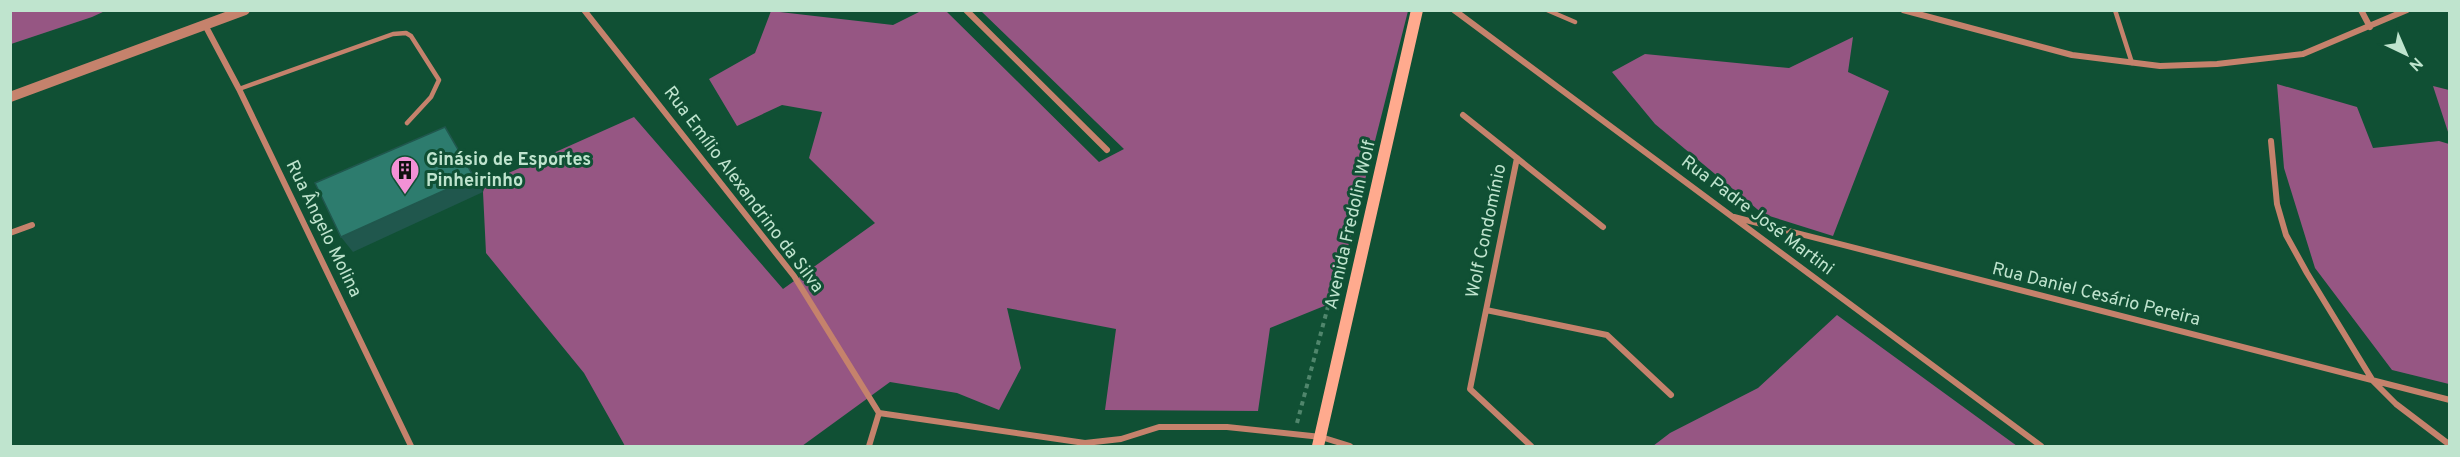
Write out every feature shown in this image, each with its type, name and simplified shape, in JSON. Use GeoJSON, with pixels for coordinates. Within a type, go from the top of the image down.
{"type":"FeatureCollection","features":[{"type":"Feature","properties":{"kind":"main road","name":"Avenida Fredolin Wolf"},"geometry":{"type":"LineString","coordinates":[[1320,442],[1418,10]]}},
{"type":"Feature","properties":{"kind":"street"},"geometry":{"type":"LineString","coordinates":[[10,97],[245,10]]}},
{"type":"Feature","properties":{"kind":"street","name":"Rua Emílio Alexandrino da Silva"},"geometry":{"type":"LineString","coordinates":[[584,10],[794,276],[879,413]]}},
{"type":"Feature","properties":{"kind":"street"},"geometry":{"type":"LineString","coordinates":[[966,10],[1107,150]]}},
{"type":"Feature","properties":{"kind":"street","name":"Rua Padre José Martini"},"geometry":{"type":"LineString","coordinates":[[1454,10],[2041,447]]}},
{"type":"Feature","properties":{"kind":"street"},"geometry":{"type":"LineString","coordinates":[[1903,10],[2072,55],[2160,66],[2217,64],[2303,54],[2407,10]]}},
{"type":"Feature","properties":{"kind":"street"},"geometry":{"type":"LineString","coordinates":[[2361,10],[2370,27]]}},
{"type":"Feature","properties":{"kind":"street","name":"Rua Ângelo Molina"},"geometry":{"type":"LineString","coordinates":[[205,25],[239,89],[411,447]]}},
{"type":"Feature","properties":{"kind":"street","name":"Wolf Condomínio"},"geometry":{"type":"LineString","coordinates":[[1463,115],[1602,227]]}},
{"type":"Feature","properties":{"kind":"street"},"geometry":{"type":"LineString","coordinates":[[2271,141],[2277,204],[2286,235],[2373,381],[2396,404],[2450,445]]}},
{"type":"Feature","properties":{"kind":"street","name":"Wolf Condomínio"},"geometry":{"type":"LineString","coordinates":[[1517,158],[1470,389],[1531,447]]}},
{"type":"Feature","properties":{"kind":"street","name":"Rua Daniel Cesário Pereira"},"geometry":{"type":"LineString","coordinates":[[1734,217],[2450,400]]}},
{"type":"Feature","properties":{"kind":"street"},"geometry":{"type":"LineString","coordinates":[[10,233],[32,225]]}},
{"type":"Feature","properties":{"kind":"street","name":"Wolf Condomínio"},"geometry":{"type":"LineString","coordinates":[[1486,310],[1607,335],[1671,394]]}},
{"type":"Feature","properties":{"kind":"street"},"geometry":{"type":"LineString","coordinates":[[869,447],[879,413],[1085,443],[1110,443],[1159,427],[1227,427],[1350,447]]}},
{"type":"Feature","properties":{"kind":"lane"},"geometry":{"type":"LineString","coordinates":[[1547,10],[1575,22]]}},
{"type":"Feature","properties":{"kind":"lane"},"geometry":{"type":"LineString","coordinates":[[2115,10],[2132,63]]}},
{"type":"Feature","properties":{"kind":"lane"},"geometry":{"type":"LineString","coordinates":[[239,89],[393,34],[406,33],[411,36],[439,80],[431,97],[407,123]]}},
{"type":"Feature","properties":{"kind":"path"},"geometry":{"type":"LineString","coordinates":[[1293,436],[1358,191]]}},
{"type":"Feature","properties":{"kind":"shaded area"},"geometry":{"type":"Polygon","coordinates":[[[11,10],[105,11],[11,44],[11,10]]]}},
{"type":"Feature","properties":{"kind":"shaded area"},"geometry":{"type":"Polygon","coordinates":[[[771,11],[893,25],[921,11],[946,11],[1099,162],[1124,149],[982,12],[1408,11],[1334,302],[1270,328],[1258,411],[1105,410],[1116,329],[1007,308],[1021,368],[999,410],[957,393],[890,382],[802,446],[625,446],[584,373],[486,253],[483,192],[486,183],[634,117],[783,289],[875,223],[809,158],[822,112],[782,105],[737,126],[709,79],[755,53],[771,11]]]}},
{"type":"Feature","properties":{"kind":"shaded area"},"geometry":{"type":"Polygon","coordinates":[[[1853,37],[1848,72],[1889,91],[1833,236],[1763,214],[1655,124],[1612,72],[1645,54],[1789,68],[1853,37]]]}},
{"type":"Feature","properties":{"kind":"shaded area"},"geometry":{"type":"Polygon","coordinates":[[[2277,84],[2357,107],[2373,148],[2439,141],[2449,144],[2449,384],[2392,370],[2315,268],[2284,168],[2277,84]]]}},
{"type":"Feature","properties":{"kind":"shaded area"},"geometry":{"type":"Polygon","coordinates":[[[2433,86],[2449,90],[2449,135],[2433,86]]]}},
{"type":"Feature","properties":{"kind":"shaded area"},"geometry":{"type":"Polygon","coordinates":[[[1837,315],[2017,446],[1653,446],[1670,433],[1758,388],[1837,315]]]}},
{"type":"Feature","properties":{"kind":"building","name":"Ginásio de Esportes Pinheirinho"},"geometry":{"type":"Polygon","coordinates":[[[445,127],[474,177],[341,237],[315,183],[445,127]]]}},
{"type":"Feature","properties":{"kind":"place","name":"Ginásio de Esportes Pinheirinho"},"geometry":{"type":"Point","coordinates":[405,196]}}]}
